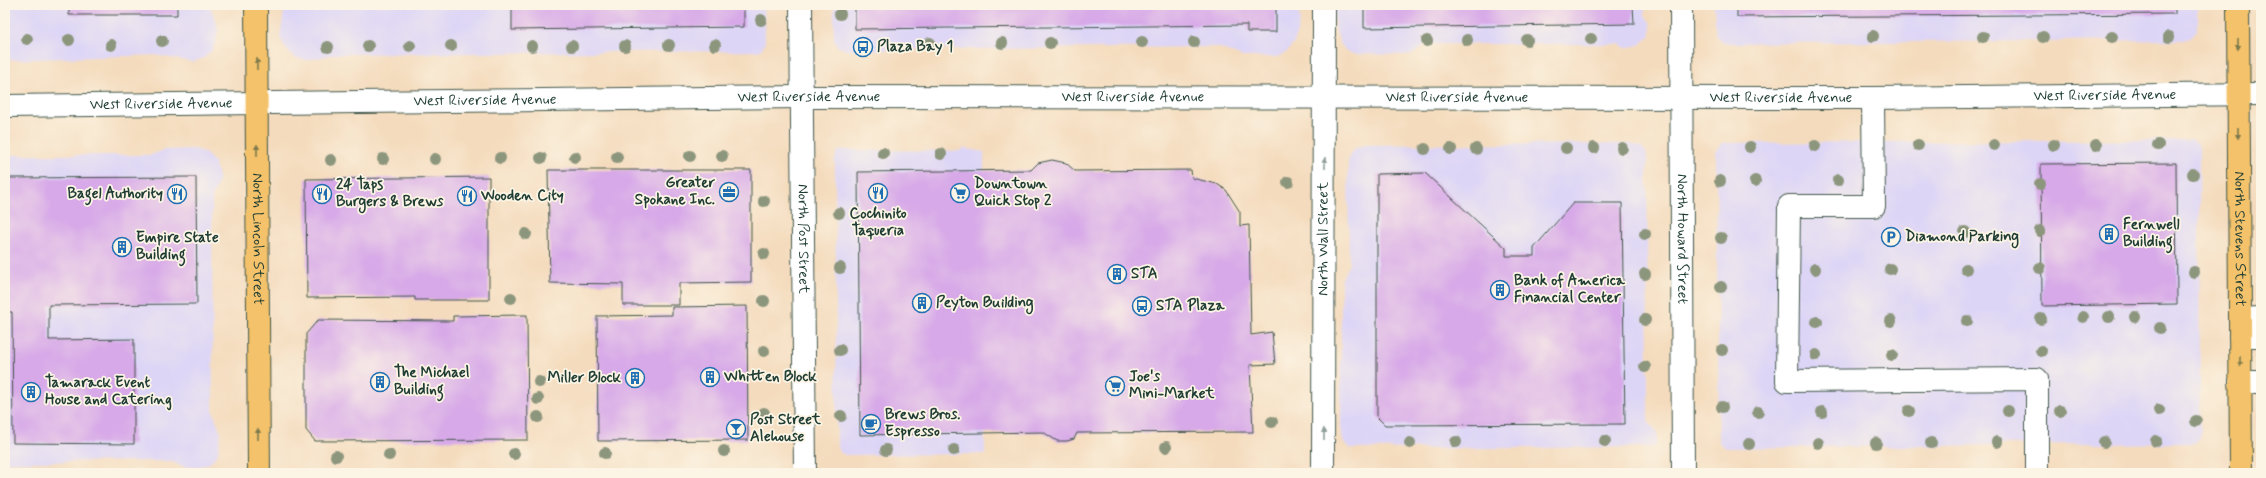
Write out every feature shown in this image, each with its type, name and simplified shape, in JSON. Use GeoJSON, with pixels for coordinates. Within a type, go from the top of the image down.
{"type":"FeatureCollection","features":[{"type":"Feature","properties":{"kind":"main road","name":"North Lincoln Street"},"geometry":{"type":"LineString","coordinates":[[256,5],[259,473]]}},
{"type":"Feature","properties":{"kind":"main road","name":"North Stevens Street"},"geometry":{"type":"LineString","coordinates":[[2238,5],[2238,94],[2250,327],[2251,382],[2241,473]]}},
{"type":"Feature","properties":{"kind":"street","name":"North Post Street"},"geometry":{"type":"LineString","coordinates":[[801,5],[805,473]]}},
{"type":"Feature","properties":{"kind":"street","name":"North Wall Street"},"geometry":{"type":"LineString","coordinates":[[1323,473],[1324,5]]}},
{"type":"Feature","properties":{"kind":"street","name":"North Howard Street"},"geometry":{"type":"LineString","coordinates":[[1681,5],[1683,473]]}},
{"type":"Feature","properties":{"kind":"street","name":"West Riverside Avenue"},"geometry":{"type":"LineString","coordinates":[[5,106],[802,97],[1873,98],[2261,94]]}},
{"type":"Feature","properties":{"kind":"street"},"geometry":{"type":"LineString","coordinates":[[1873,98],[1874,206],[1789,206],[1787,381],[2037,379],[2037,473]]}},
{"type":"Feature","properties":{"kind":"shaded area"},"geometry":{"type":"Polygon","coordinates":[[[5,5],[210,5],[218,29],[216,41],[212,50],[204,58],[193,62],[155,55],[5,60],[5,5]]]}},
{"type":"Feature","properties":{"kind":"shaded area"},"geometry":{"type":"Polygon","coordinates":[[[285,5],[764,5],[765,42],[759,51],[336,54],[307,60],[295,58],[285,48],[280,37],[285,5]]]}},
{"type":"Feature","properties":{"kind":"shaded area"},"geometry":{"type":"Polygon","coordinates":[[[834,5],[1297,5],[1300,21],[1294,43],[1287,52],[1278,57],[1242,57],[1218,47],[846,50],[837,46],[834,39],[834,5]]]}},
{"type":"Feature","properties":{"kind":"shaded area"},"geometry":{"type":"Polygon","coordinates":[[[1334,5],[1645,5],[1645,15],[1651,24],[1651,30],[1648,38],[1639,45],[1626,48],[1619,44],[1426,44],[1412,55],[1353,54],[1346,51],[1340,43],[1335,28],[1334,5]]]}},
{"type":"Feature","properties":{"kind":"shaded area"},"geometry":{"type":"Polygon","coordinates":[[[1714,5],[2198,5],[2198,20],[2197,29],[2192,36],[2184,40],[1728,43],[1721,41],[1716,36],[1714,5]]]}},
{"type":"Feature","properties":{"kind":"shaded area","name":"Diamond Parking"},"geometry":{"type":"Polygon","coordinates":[[[2190,140],[2198,144],[2199,149],[2200,434],[2198,440],[2194,443],[1729,448],[1723,447],[1719,442],[1716,150],[1723,143],[2190,140]]]}},
{"type":"Feature","properties":{"kind":"shaded area"},"geometry":{"type":"Polygon","coordinates":[[[1631,144],[1641,147],[1646,152],[1647,159],[1648,418],[1649,423],[1657,432],[1657,443],[1654,447],[1352,449],[1347,446],[1343,441],[1341,432],[1341,281],[1349,263],[1348,163],[1350,154],[1356,148],[1364,145],[1631,144]]]}},
{"type":"Feature","properties":{"kind":"shaded area","name":"Peyton Building"},"geometry":{"type":"Polygon","coordinates":[[[964,148],[984,152],[985,454],[845,455],[839,452],[837,447],[835,159],[837,152],[843,150],[960,151],[964,148]]]}},
{"type":"Feature","properties":{"kind":"shaded area"},"geometry":{"type":"Polygon","coordinates":[[[194,149],[204,152],[214,162],[218,174],[218,182],[212,198],[213,412],[221,433],[218,453],[210,463],[198,467],[185,467],[170,461],[5,462],[5,155],[151,155],[164,150],[194,149]]]}},
{"type":"Feature","properties":{"kind":"building"},"geometry":{"type":"Polygon","coordinates":[[[50,5],[177,5],[177,15],[69,15],[69,7],[50,5]]]}},
{"type":"Feature","properties":{"kind":"building"},"geometry":{"type":"Polygon","coordinates":[[[512,5],[744,5],[744,27],[512,30],[512,5]]]}},
{"type":"Feature","properties":{"kind":"building"},"geometry":{"type":"Polygon","coordinates":[[[855,5],[1276,5],[1276,32],[1247,32],[1247,25],[855,29],[855,5]]]}},
{"type":"Feature","properties":{"kind":"building"},"geometry":{"type":"Polygon","coordinates":[[[1364,5],[1633,5],[1634,24],[1364,28],[1364,5]]]}},
{"type":"Feature","properties":{"kind":"building"},"geometry":{"type":"Polygon","coordinates":[[[1737,5],[2175,5],[2175,14],[1737,17],[1737,5]]]}},
{"type":"Feature","properties":{"kind":"building","name":"STA"},"geometry":{"type":"Polygon","coordinates":[[[1052,160],[1066,163],[1075,171],[1191,170],[1192,178],[1217,184],[1226,190],[1240,212],[1240,226],[1249,225],[1251,335],[1272,332],[1275,364],[1250,365],[1253,432],[1077,433],[1074,439],[1067,441],[1057,441],[1043,432],[860,435],[858,172],[1031,170],[1038,163],[1052,160]]]}},
{"type":"Feature","properties":{"kind":"building","name":"Fernwell Building"},"geometry":{"type":"Polygon","coordinates":[[[2176,163],[2177,304],[2042,306],[2041,164],[2176,163]]]}},
{"type":"Feature","properties":{"kind":"building"},"geometry":{"type":"Polygon","coordinates":[[[548,170],[751,170],[751,282],[679,283],[679,305],[623,305],[623,284],[550,283],[548,170]]]}},
{"type":"Feature","properties":{"kind":"building","name":"Bank of America Financial Center"},"geometry":{"type":"Polygon","coordinates":[[[1425,173],[1506,248],[1506,256],[1534,256],[1534,248],[1573,203],[1622,203],[1625,424],[1385,425],[1377,417],[1377,174],[1425,173]]]}},
{"type":"Feature","properties":{"kind":"building"},"geometry":{"type":"Polygon","coordinates":[[[196,177],[197,304],[49,305],[49,340],[134,339],[134,444],[13,443],[12,312],[5,312],[5,178],[196,177]]]}},
{"type":"Feature","properties":{"kind":"building"},"geometry":{"type":"Polygon","coordinates":[[[489,177],[489,300],[415,300],[415,297],[307,298],[306,179],[489,177]]]}},
{"type":"Feature","properties":{"kind":"building"},"geometry":{"type":"Polygon","coordinates":[[[747,306],[748,440],[598,441],[597,316],[672,315],[672,307],[747,306]]]}},
{"type":"Feature","properties":{"kind":"building","name":"The Michael Building"},"geometry":{"type":"Polygon","coordinates":[[[527,315],[528,440],[315,441],[306,430],[306,334],[318,320],[453,321],[453,316],[527,315]]]}},
{"type":"Feature","properties":{"kind":"place","name":"Plaza Bay 1"},"geometry":{"type":"Point","coordinates":[863,47]}},
{"type":"Feature","properties":{"kind":"place","name":"Greater Spokane Inc."},"geometry":{"type":"Point","coordinates":[729,192]}},
{"type":"Feature","properties":{"kind":"place","name":"Cochinito Taqueria"},"geometry":{"type":"Point","coordinates":[878,193]}},
{"type":"Feature","properties":{"kind":"place","name":"Downtown Quick Stop 2"},"geometry":{"type":"Point","coordinates":[960,193]}},
{"type":"Feature","properties":{"kind":"place","name":"Bagel Authority"},"geometry":{"type":"Point","coordinates":[177,194]}},
{"type":"Feature","properties":{"kind":"place","name":"24 Taps Burgers & Brews"},"geometry":{"type":"Point","coordinates":[322,194]}},
{"type":"Feature","properties":{"kind":"place","name":"Wooden City"},"geometry":{"type":"Point","coordinates":[467,196]}},
{"type":"Feature","properties":{"kind":"place","name":"Fernwell Building"},"geometry":{"type":"Point","coordinates":[2109,234]}},
{"type":"Feature","properties":{"kind":"place","name":"Diamond Parking"},"geometry":{"type":"Point","coordinates":[1891,237]}},
{"type":"Feature","properties":{"kind":"place","name":"Empire State Building"},"geometry":{"type":"Point","coordinates":[122,247]}},
{"type":"Feature","properties":{"kind":"place","name":"STA"},"geometry":{"type":"Point","coordinates":[1117,274]}},
{"type":"Feature","properties":{"kind":"place","name":"Bank of America Financial Center"},"geometry":{"type":"Point","coordinates":[1500,290]}},
{"type":"Feature","properties":{"kind":"place","name":"Peyton Building"},"geometry":{"type":"Point","coordinates":[922,303]}},
{"type":"Feature","properties":{"kind":"place","name":"STA Plaza"},"geometry":{"type":"Point","coordinates":[1142,306]}},
{"type":"Feature","properties":{"kind":"place","name":"Whitten Block"},"geometry":{"type":"Point","coordinates":[710,377]}},
{"type":"Feature","properties":{"kind":"place","name":"Miller Block"},"geometry":{"type":"Point","coordinates":[635,378]}},
{"type":"Feature","properties":{"kind":"place","name":"The Michael Building"},"geometry":{"type":"Point","coordinates":[380,382]}},
{"type":"Feature","properties":{"kind":"place","name":"Joe's Mini-Market"},"geometry":{"type":"Point","coordinates":[1115,386]}},
{"type":"Feature","properties":{"kind":"place","name":"Tamarack Event House and Catering"},"geometry":{"type":"Point","coordinates":[31,392]}},
{"type":"Feature","properties":{"kind":"place","name":"Brews Bros. Espresso"},"geometry":{"type":"Point","coordinates":[871,424]}},
{"type":"Feature","properties":{"kind":"place","name":"Post Street Alehouse"},"geometry":{"type":"Point","coordinates":[736,429]}}]}
